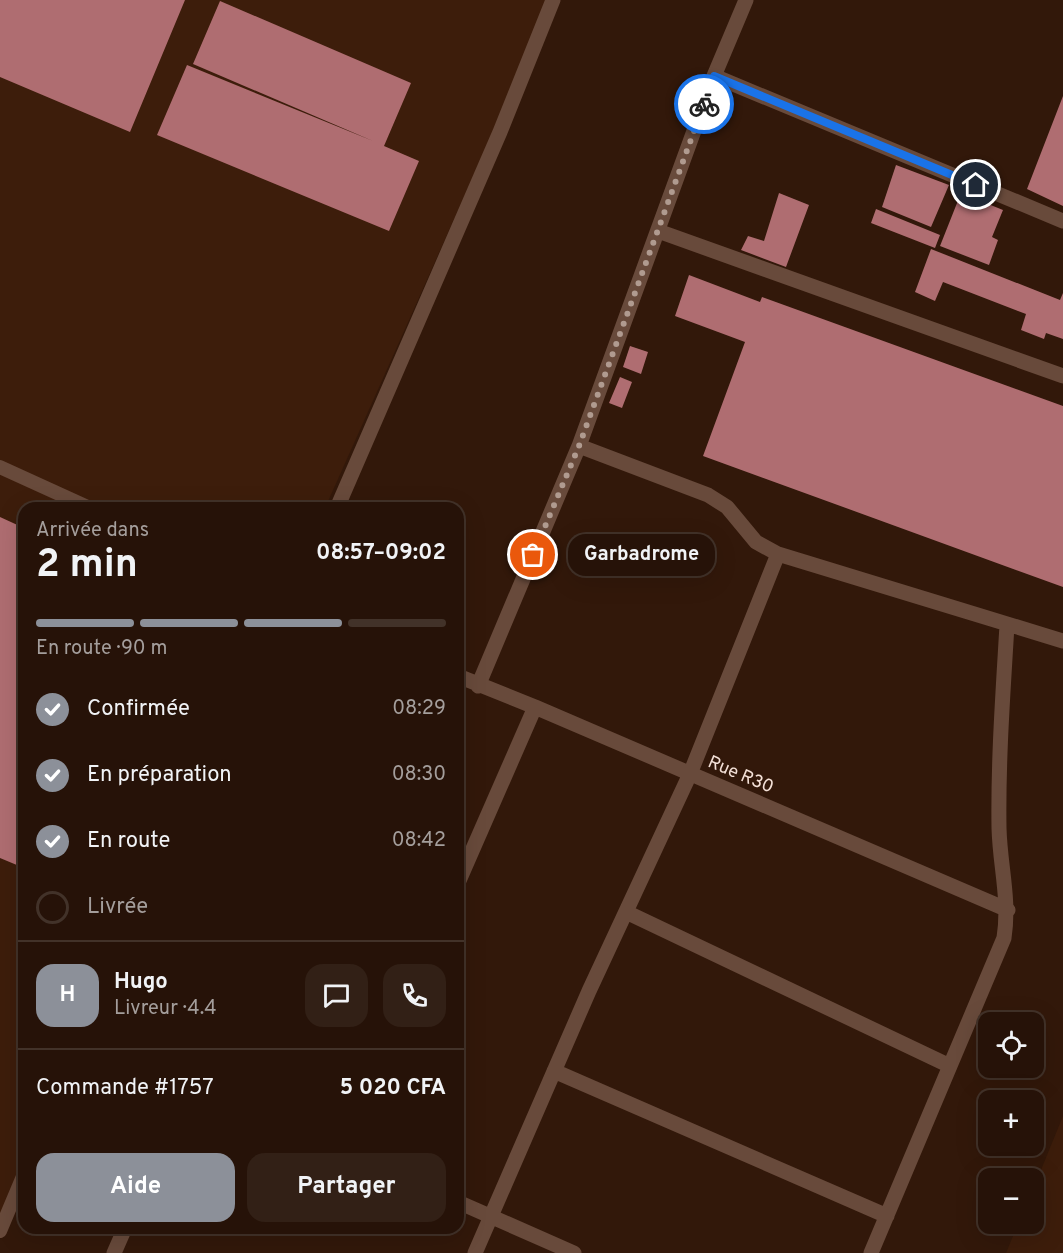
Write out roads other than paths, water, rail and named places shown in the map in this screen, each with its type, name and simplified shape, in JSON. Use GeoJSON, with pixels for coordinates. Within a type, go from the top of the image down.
{"type":"FeatureCollection","features":[{"type":"Feature","properties":{"kind":"street"},"geometry":{"type":"LineString","coordinates":[[340,502],[495,142],[553,0]]}},
{"type":"Feature","properties":{"kind":"street"},"geometry":{"type":"LineString","coordinates":[[478,686],[579,446],[714,76],[746,0]]}},
{"type":"Feature","properties":{"kind":"street"},"geometry":{"type":"LineString","coordinates":[[714,76],[1063,221]]}},
{"type":"Feature","properties":{"kind":"street"},"geometry":{"type":"LineString","coordinates":[[658,231],[1063,376]]}},
{"type":"Feature","properties":{"kind":"street"},"geometry":{"type":"LineString","coordinates":[[579,446],[708,495],[727,507],[756,542],[778,554],[1063,641]]}},
{"type":"Feature","properties":{"kind":"street"},"geometry":{"type":"LineString","coordinates":[[475,1253],[554,1071],[690,774],[778,554]]}},
{"type":"Feature","properties":{"kind":"street"},"geometry":{"type":"LineString","coordinates":[[871,1253],[1004,938],[1008,910],[1000,854],[998,755],[1007,625]]}},
{"type":"Feature","properties":{"kind":"street","name":"Rue R30"},"geometry":{"type":"LineString","coordinates":[[464,679],[535,707],[1008,910]]}},
{"type":"Feature","properties":{"kind":"street"},"geometry":{"type":"LineString","coordinates":[[464,869],[535,707]]}},
{"type":"Feature","properties":{"kind":"street"},"geometry":{"type":"LineString","coordinates":[[626,912],[950,1066]]}},
{"type":"Feature","properties":{"kind":"street"},"geometry":{"type":"LineString","coordinates":[[554,1071],[887,1216]]}},
{"type":"Feature","properties":{"kind":"street"},"geometry":{"type":"LineString","coordinates":[[464,1205],[574,1253]]}},
{"type":"Feature","properties":{"kind":"street"},"geometry":{"type":"LineString","coordinates":[[114,1253],[122,1234]]}},
{"type":"Feature","properties":{"kind":"lane"},"geometry":{"type":"LineString","coordinates":[[0,468],[76,502]]}},
{"type":"Feature","properties":{"kind":"lane"},"geometry":{"type":"LineString","coordinates":[[0,1231],[18,1188]]}},
{"type":"Feature","properties":{"kind":"place","name":"Garbadrome"},"geometry":{"type":"Point","coordinates":[533,555]}}]}
